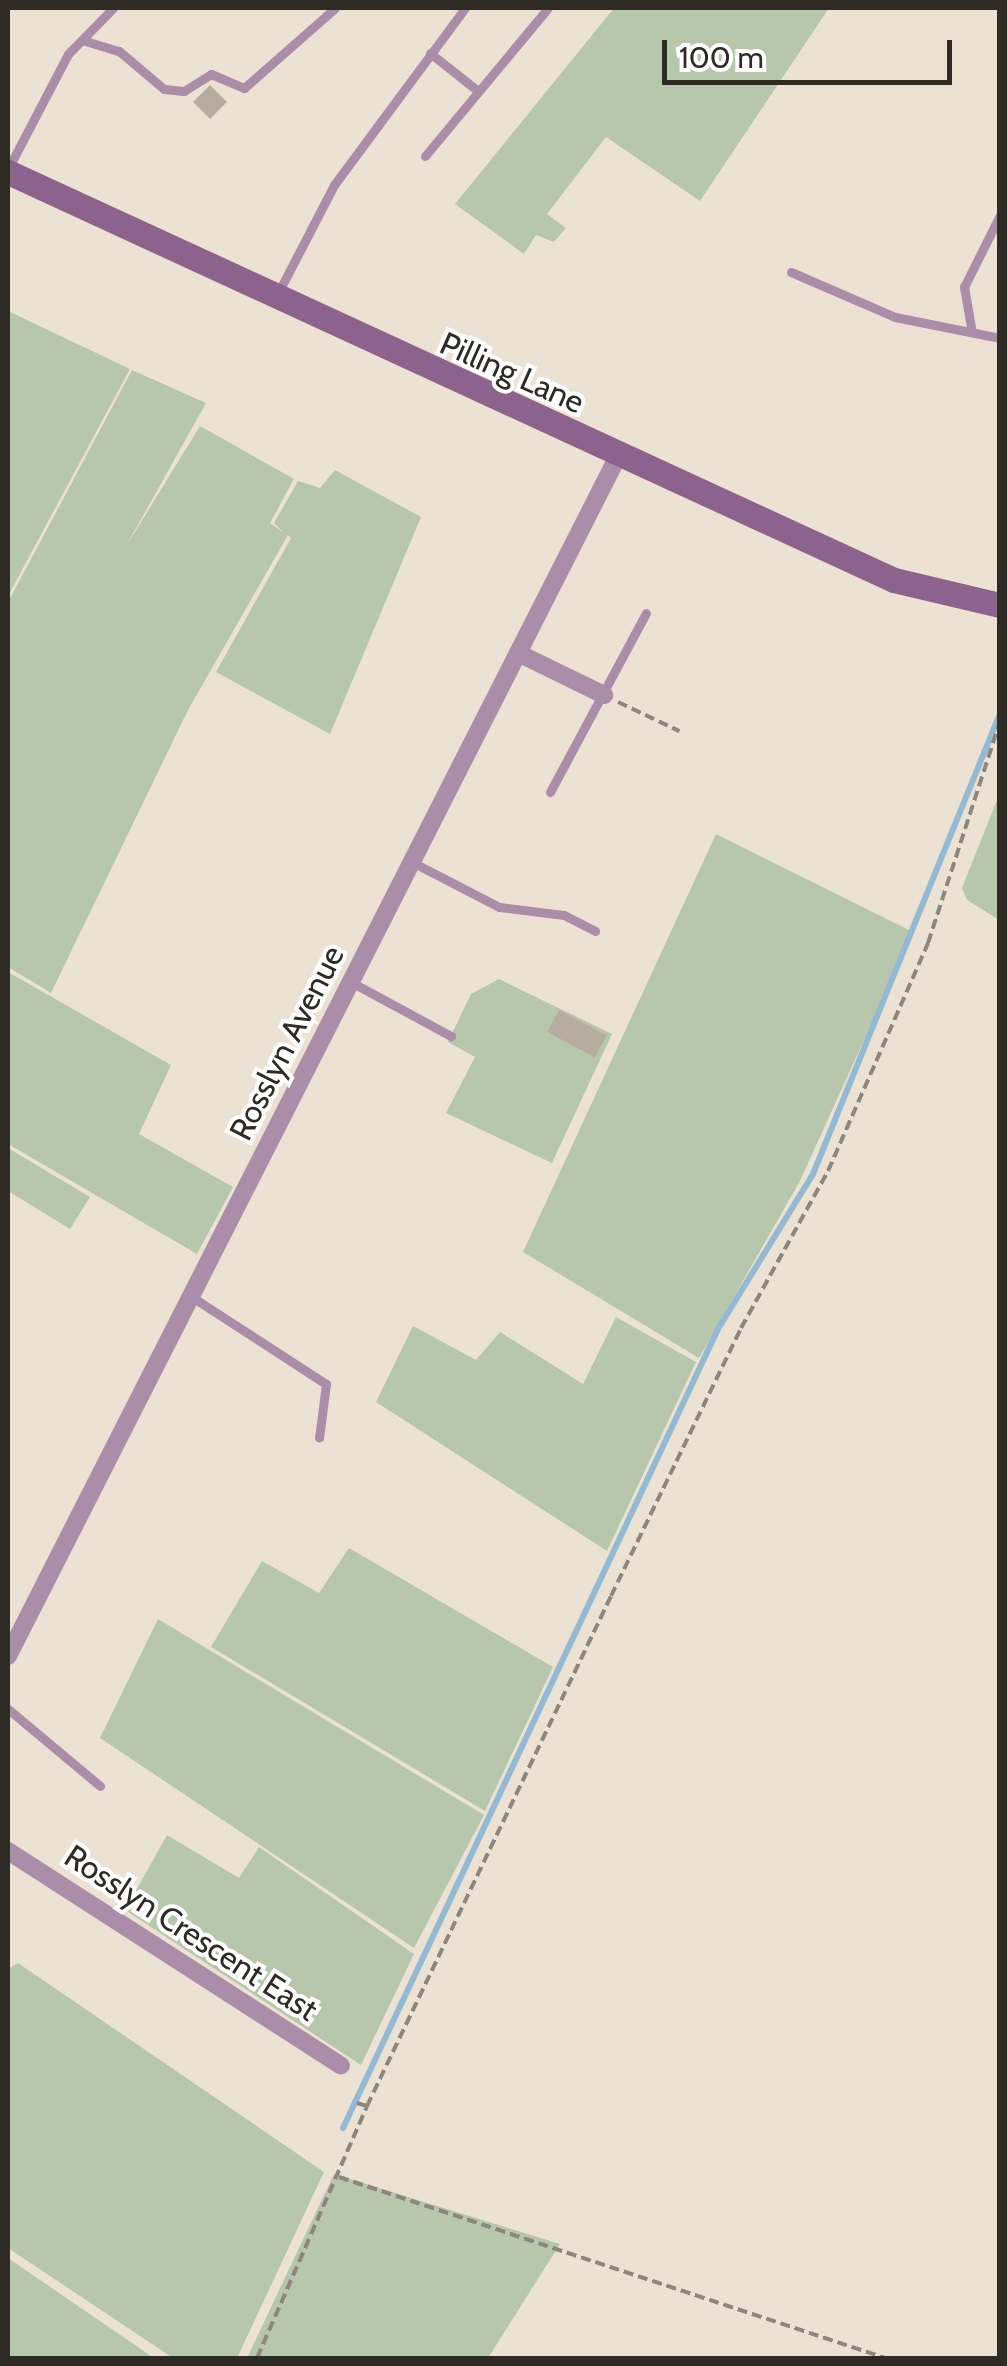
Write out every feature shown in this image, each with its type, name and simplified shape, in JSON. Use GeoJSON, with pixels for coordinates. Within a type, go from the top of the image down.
{"type":"FeatureCollection","features":[{"type":"Feature","properties":{"kind":"street","name":"Pilling Lane"},"geometry":{"type":"LineString","coordinates":[[8,171],[618,456],[894,580],[1000,605]]}},
{"type":"Feature","properties":{"kind":"street","name":"Rosslyn Avenue"},"geometry":{"type":"LineString","coordinates":[[8,1656],[618,456]]}},
{"type":"Feature","properties":{"kind":"street"},"geometry":{"type":"LineString","coordinates":[[518,653],[602,694]]}},
{"type":"Feature","properties":{"kind":"street","name":"Rosslyn Crescent East"},"geometry":{"type":"LineString","coordinates":[[8,1851],[341,2066]]}},
{"type":"Feature","properties":{"kind":"lane"},"geometry":{"type":"LineString","coordinates":[[8,171],[82,40],[113,8]]}},
{"type":"Feature","properties":{"kind":"lane"},"geometry":{"type":"LineString","coordinates":[[82,40],[118,51],[164,89],[184,91],[211,74],[244,88],[334,8]]}},
{"type":"Feature","properties":{"kind":"lane"},"geometry":{"type":"LineString","coordinates":[[276,297],[334,186],[465,8]]}},
{"type":"Feature","properties":{"kind":"lane"},"geometry":{"type":"LineString","coordinates":[[425,156],[548,8]]}},
{"type":"Feature","properties":{"kind":"lane"},"geometry":{"type":"LineString","coordinates":[[430,53],[478,91]]}},
{"type":"Feature","properties":{"kind":"lane"},"geometry":{"type":"LineString","coordinates":[[971,327],[964,287],[1000,215]]}},
{"type":"Feature","properties":{"kind":"lane"},"geometry":{"type":"LineString","coordinates":[[790,272],[895,316],[954,331],[971,327],[1000,338]]}},
{"type":"Feature","properties":{"kind":"lane"},"geometry":{"type":"LineString","coordinates":[[550,792],[646,613]]}},
{"type":"Feature","properties":{"kind":"lane"},"geometry":{"type":"LineString","coordinates":[[412,862],[499,907],[564,915],[595,931]]}},
{"type":"Feature","properties":{"kind":"lane"},"geometry":{"type":"LineString","coordinates":[[351,982],[451,1036]]}},
{"type":"Feature","properties":{"kind":"lane"},"geometry":{"type":"LineString","coordinates":[[192,1297],[326,1384],[319,1438]]}},
{"type":"Feature","properties":{"kind":"lane"},"geometry":{"type":"LineString","coordinates":[[8,1709],[100,1786]]}},
{"type":"Feature","properties":{"kind":"path"},"geometry":{"type":"LineString","coordinates":[[602,694],[679,731]]}},
{"type":"Feature","properties":{"kind":"path"},"geometry":{"type":"LineString","coordinates":[[257,2358],[340,2177],[367,2106],[740,1328],[828,1171],[950,879],[1000,722]]}},
{"type":"Feature","properties":{"kind":"path"},"geometry":{"type":"LineString","coordinates":[[357,2103],[367,2106]]}},
{"type":"Feature","properties":{"kind":"path"},"geometry":{"type":"LineString","coordinates":[[340,2177],[885,2358]]}},
{"type":"Feature","properties":{"kind":"green space"},"geometry":{"type":"Polygon","coordinates":[[[614,8],[829,8],[700,201],[606,137],[547,214],[566,228],[554,242],[536,235],[524,254],[455,204],[614,8]]]}},
{"type":"Feature","properties":{"kind":"green space"},"geometry":{"type":"Polygon","coordinates":[[[8,311],[130,369],[8,596],[8,311]]]}},
{"type":"Feature","properties":{"kind":"green space"},"geometry":{"type":"Polygon","coordinates":[[[132,370],[206,403],[125,548],[200,426],[294,479],[270,523],[284,533],[274,523],[298,481],[320,488],[335,470],[421,517],[330,734],[216,672],[291,538],[288,535],[188,710],[51,993],[8,967],[8,602],[132,370]]]}},
{"type":"Feature","properties":{"kind":"green space"},"geometry":{"type":"Polygon","coordinates":[[[999,795],[999,920],[967,900],[962,888],[999,795]]]}},
{"type":"Feature","properties":{"kind":"green space"},"geometry":{"type":"Polygon","coordinates":[[[716,834],[913,932],[800,1181],[699,1358],[523,1252],[716,834]]]}},
{"type":"Feature","properties":{"kind":"green space"},"geometry":{"type":"Polygon","coordinates":[[[8,972],[171,1065],[139,1134],[233,1187],[197,1254],[8,1144],[8,972]]]}},
{"type":"Feature","properties":{"kind":"green space"},"geometry":{"type":"Polygon","coordinates":[[[499,979],[612,1034],[552,1163],[446,1113],[475,1057],[448,1042],[471,994],[499,979]]]}},
{"type":"Feature","properties":{"kind":"green space"},"geometry":{"type":"Polygon","coordinates":[[[8,1148],[90,1197],[70,1229],[8,1191],[8,1148]]]}},
{"type":"Feature","properties":{"kind":"green space"},"geometry":{"type":"Polygon","coordinates":[[[616,1317],[696,1362],[607,1551],[376,1402],[413,1326],[476,1360],[500,1332],[583,1384],[616,1317]]]}},
{"type":"Feature","properties":{"kind":"green space"},"geometry":{"type":"Polygon","coordinates":[[[349,1548],[553,1667],[485,1811],[211,1647],[262,1561],[319,1593],[349,1548]]]}},
{"type":"Feature","properties":{"kind":"green space"},"geometry":{"type":"Polygon","coordinates":[[[158,1619],[484,1815],[414,1948],[100,1738],[158,1619]]]}},
{"type":"Feature","properties":{"kind":"green space"},"geometry":{"type":"Polygon","coordinates":[[[167,1835],[239,1878],[259,1847],[414,1954],[361,2065],[125,1910],[167,1835]]]}},
{"type":"Feature","properties":{"kind":"green space"},"geometry":{"type":"Polygon","coordinates":[[[18,1963],[324,2172],[237,2358],[173,2358],[8,2248],[8,1969],[18,1963]]]}},
{"type":"Feature","properties":{"kind":"green space"},"geometry":{"type":"Polygon","coordinates":[[[334,2174],[560,2244],[488,2358],[247,2358],[334,2174]]]}},
{"type":"Feature","properties":{"kind":"green space"},"geometry":{"type":"Polygon","coordinates":[[[8,2258],[154,2358],[8,2358],[8,2258]]]}},
{"type":"Feature","properties":{"kind":"building"},"geometry":{"type":"Polygon","coordinates":[[[210,85],[227,102],[210,119],[193,102],[210,85]]]}},
{"type":"Feature","properties":{"kind":"building"},"geometry":{"type":"Polygon","coordinates":[[[559,1010],[607,1035],[595,1057],[547,1032],[559,1010]]]}},
{"type":"Feature","properties":{"kind":"waterway"},"geometry":{"type":"LineString","coordinates":[[343,2128],[718,1329],[813,1174],[1000,713]]}}]}
